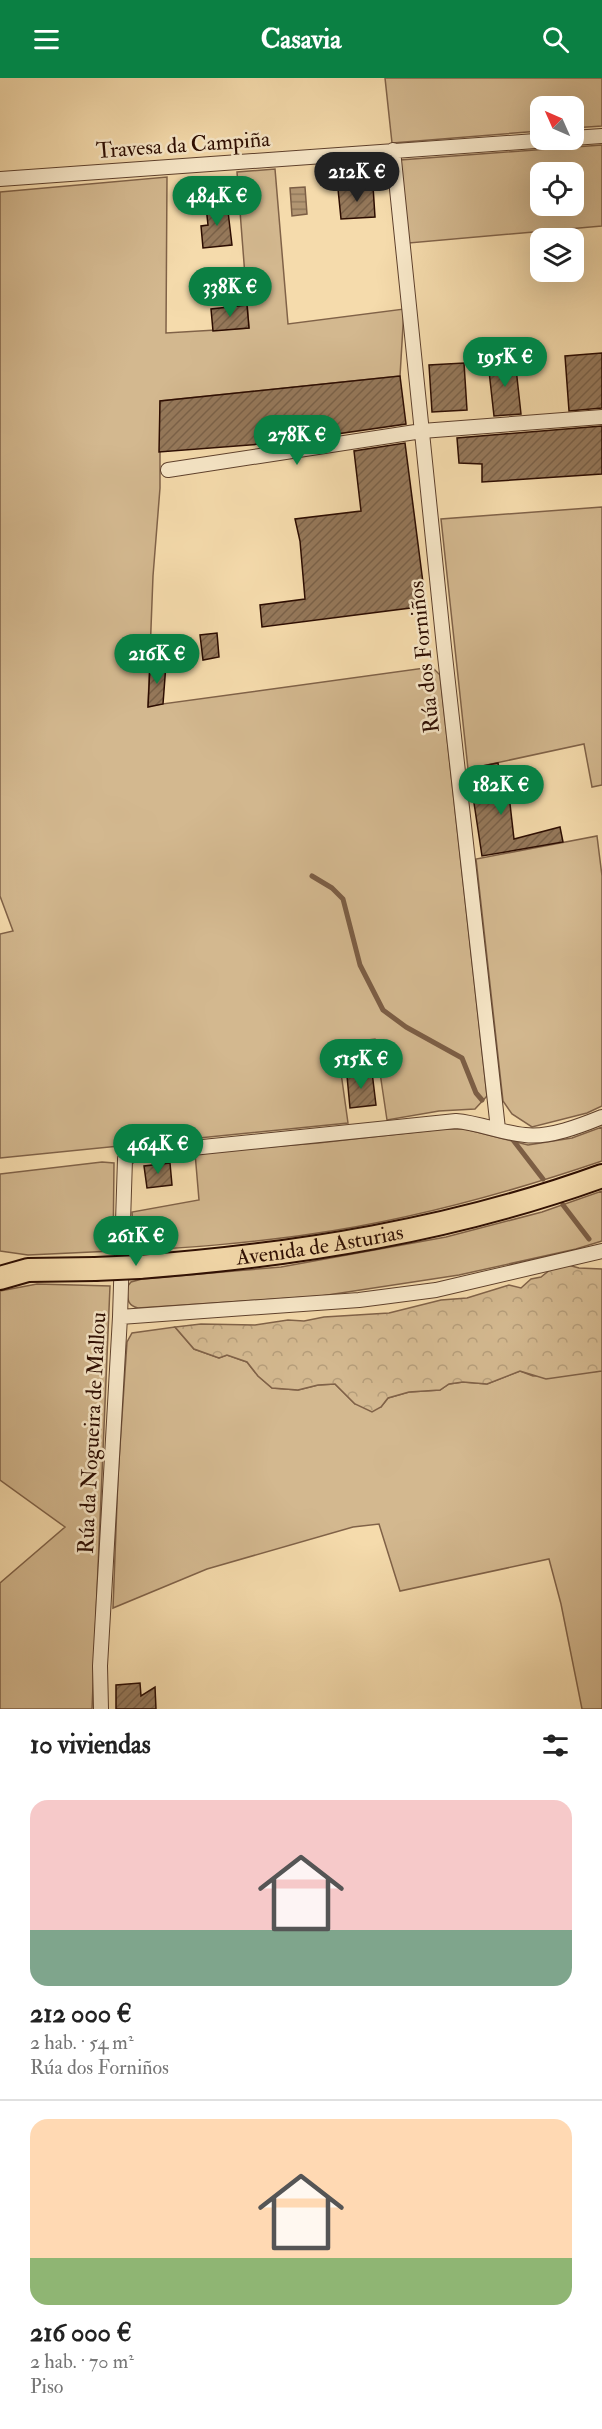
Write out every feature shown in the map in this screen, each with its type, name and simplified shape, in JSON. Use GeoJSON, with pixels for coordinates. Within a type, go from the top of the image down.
{"type":"FeatureCollection","features":[{"type":"Feature","properties":{"kind":"main road","name":"Avenida de Asturias"},"geometry":{"type":"LineString","coordinates":[[0,1278],[28,1270],[139,1268],[229,1260],[396,1234],[506,1207],[602,1176]]}},
{"type":"Feature","properties":{"kind":"main road","name":"Avenida de Asturias"},"geometry":{"type":"LineString","coordinates":[[0,1261],[28,1270]]}},
{"type":"Feature","properties":{"kind":"street"},"geometry":{"type":"LineString","coordinates":[[584,137],[602,136]]}},
{"type":"Feature","properties":{"kind":"street","name":"Travesa da Campiña"},"geometry":{"type":"LineString","coordinates":[[0,179],[530,141]]}},
{"type":"Feature","properties":{"kind":"street","name":"Rúa dos Forniños"},"geometry":{"type":"LineString","coordinates":[[393,150],[444,647],[498,1129]]}},
{"type":"Feature","properties":{"kind":"street"},"geometry":{"type":"LineString","coordinates":[[168,470],[422,431],[602,417]]}},
{"type":"Feature","properties":{"kind":"street"},"geometry":{"type":"LineString","coordinates":[[498,1129],[518,1134],[539,1135],[602,1117]]}},
{"type":"Feature","properties":{"kind":"street","name":"Rúa da Nogueira de Mallou"},"geometry":{"type":"LineString","coordinates":[[101,1709],[100,1666],[120,1317],[125,1159],[134,1154],[456,1120],[479,1123],[498,1129]]}},
{"type":"Feature","properties":{"kind":"street"},"geometry":{"type":"LineString","coordinates":[[120,1317],[359,1300],[425,1292],[516,1273],[602,1251]]}},
{"type":"Feature","properties":{"kind":"green space"},"geometry":{"type":"Polygon","coordinates":[[[385,78],[602,78],[602,126],[584,127],[584,96],[530,96],[530,132],[392,143],[385,78]]]}},
{"type":"Feature","properties":{"kind":"green space"},"geometry":{"type":"Polygon","coordinates":[[[602,145],[602,226],[530,228],[530,232],[409,243],[400,160],[535,150],[584,150],[584,146],[602,145]]]}},
{"type":"Feature","properties":{"kind":"green space"},"geometry":{"type":"Polygon","coordinates":[[[275,169],[288,324],[404,309],[400,376],[160,401],[160,488],[153,576],[148,706],[432,667],[440,675],[487,1096],[475,1109],[439,1111],[387,1120],[375,1039],[337,1044],[348,1123],[0,1158],[0,934],[13,931],[0,896],[0,192],[167,177],[166,333],[249,328],[237,172],[275,169]]]}},
{"type":"Feature","properties":{"kind":"green space"},"geometry":{"type":"Polygon","coordinates":[[[602,507],[602,785],[592,787],[584,744],[468,769],[441,519],[602,507]]]}},
{"type":"Feature","properties":{"kind":"green space"},"geometry":{"type":"Polygon","coordinates":[[[597,836],[602,876],[602,1106],[587,1113],[532,1127],[512,1114],[503,1101],[476,859],[597,836]]]}},
{"type":"Feature","properties":{"kind":"green space"},"geometry":{"type":"Polygon","coordinates":[[[602,1127],[602,1161],[458,1204],[385,1221],[311,1234],[134,1251],[132,1212],[199,1200],[195,1153],[318,1143],[443,1129],[465,1129],[528,1145],[572,1138],[602,1127]]]}},
{"type":"Feature","properties":{"kind":"green space"},"geometry":{"type":"Polygon","coordinates":[[[102,1162],[114,1163],[113,1251],[28,1255],[0,1251],[0,1174],[102,1162]]]}},
{"type":"Feature","properties":{"kind":"green space"},"geometry":{"type":"Polygon","coordinates":[[[602,1191],[602,1241],[576,1249],[459,1275],[321,1296],[138,1308],[131,1305],[128,1300],[127,1287],[131,1282],[142,1279],[281,1267],[446,1237],[542,1212],[602,1191]]]}},
{"type":"Feature","properties":{"kind":"green space"},"geometry":{"type":"Polygon","coordinates":[[[568,1265],[602,1269],[602,1371],[546,1379],[520,1371],[487,1384],[463,1382],[449,1384],[440,1390],[409,1392],[388,1398],[381,1407],[372,1412],[355,1404],[335,1384],[298,1390],[272,1388],[247,1362],[227,1355],[219,1358],[194,1349],[175,1327],[201,1324],[255,1325],[288,1320],[304,1321],[324,1317],[389,1313],[441,1300],[467,1298],[509,1285],[521,1288],[531,1279],[541,1277],[551,1269],[568,1265]]]}},
{"type":"Feature","properties":{"kind":"green space"},"geometry":{"type":"Polygon","coordinates":[[[37,1284],[110,1286],[92,1709],[0,1709],[0,1583],[65,1527],[0,1480],[0,1291],[37,1284]]]}},
{"type":"Feature","properties":{"kind":"green space"},"geometry":{"type":"Polygon","coordinates":[[[175,1327],[194,1349],[219,1358],[227,1355],[247,1362],[272,1388],[298,1390],[335,1384],[355,1404],[381,1407],[388,1398],[409,1392],[440,1390],[449,1384],[463,1382],[487,1384],[520,1371],[533,1376],[602,1371],[602,1709],[582,1709],[561,1604],[549,1559],[400,1591],[379,1524],[353,1527],[207,1569],[113,1608],[118,1476],[127,1342],[132,1333],[175,1327]]]}},
{"type":"Feature","properties":{"kind":"shaded area"},"geometry":{"type":"Polygon","coordinates":[[[305,187],[307,214],[292,216],[290,188],[305,187]]]}},
{"type":"Feature","properties":{"kind":"building"},"geometry":{"type":"Polygon","coordinates":[[[373,186],[375,217],[341,219],[338,189],[373,186]]]}},
{"type":"Feature","properties":{"kind":"building"},"geometry":{"type":"Polygon","coordinates":[[[227,203],[232,245],[203,248],[201,226],[208,225],[206,206],[227,203]]]}},
{"type":"Feature","properties":{"kind":"building"},"geometry":{"type":"Polygon","coordinates":[[[247,305],[249,328],[213,331],[211,309],[247,305]]]}},
{"type":"Feature","properties":{"kind":"building"},"geometry":{"type":"Polygon","coordinates":[[[602,353],[602,408],[569,411],[565,356],[602,353]]]}},
{"type":"Feature","properties":{"kind":"building"},"geometry":{"type":"Polygon","coordinates":[[[515,359],[521,414],[494,416],[488,362],[515,359]]]}},
{"type":"Feature","properties":{"kind":"building"},"geometry":{"type":"Polygon","coordinates":[[[464,363],[467,410],[432,412],[429,365],[464,363]]]}},
{"type":"Feature","properties":{"kind":"building"},"geometry":{"type":"Polygon","coordinates":[[[400,376],[406,424],[274,443],[159,452],[160,401],[400,376]]]}},
{"type":"Feature","properties":{"kind":"building"},"geometry":{"type":"Polygon","coordinates":[[[602,426],[602,474],[482,482],[482,464],[459,463],[457,438],[602,426]]]}},
{"type":"Feature","properties":{"kind":"building"},"geometry":{"type":"Polygon","coordinates":[[[405,443],[426,606],[262,627],[260,605],[305,599],[300,541],[295,519],[361,511],[354,451],[405,443]]]}},
{"type":"Feature","properties":{"kind":"building"},"geometry":{"type":"Polygon","coordinates":[[[217,633],[219,657],[203,660],[200,635],[217,633]]]}},
{"type":"Feature","properties":{"kind":"building"},"geometry":{"type":"Polygon","coordinates":[[[166,664],[163,704],[148,707],[150,666],[166,664]]]}},
{"type":"Feature","properties":{"kind":"building"},"geometry":{"type":"Polygon","coordinates":[[[498,763],[504,797],[509,795],[514,839],[560,827],[563,842],[482,856],[474,803],[472,768],[498,763]]]}},
{"type":"Feature","properties":{"kind":"building"},"geometry":{"type":"Polygon","coordinates":[[[372,1072],[376,1105],[350,1108],[347,1076],[372,1072]]]}},
{"type":"Feature","properties":{"kind":"building"},"geometry":{"type":"Polygon","coordinates":[[[170,1163],[172,1185],[147,1188],[144,1166],[170,1163]]]}},
{"type":"Feature","properties":{"kind":"building"},"geometry":{"type":"Polygon","coordinates":[[[140,1683],[141,1696],[155,1687],[156,1709],[116,1709],[116,1685],[140,1683]]]}},
{"type":"Feature","properties":{"kind":"waterway"},"geometry":{"type":"LineString","coordinates":[[312,876],[332,888],[343,899],[360,965],[383,1010],[406,1027],[462,1058],[476,1093],[482,1100]]}},
{"type":"Feature","properties":{"kind":"waterway"},"geometry":{"type":"LineString","coordinates":[[513,1140],[543,1179]]}},
{"type":"Feature","properties":{"kind":"waterway"},"geometry":{"type":"LineString","coordinates":[[563,1205],[589,1239]]}}]}
